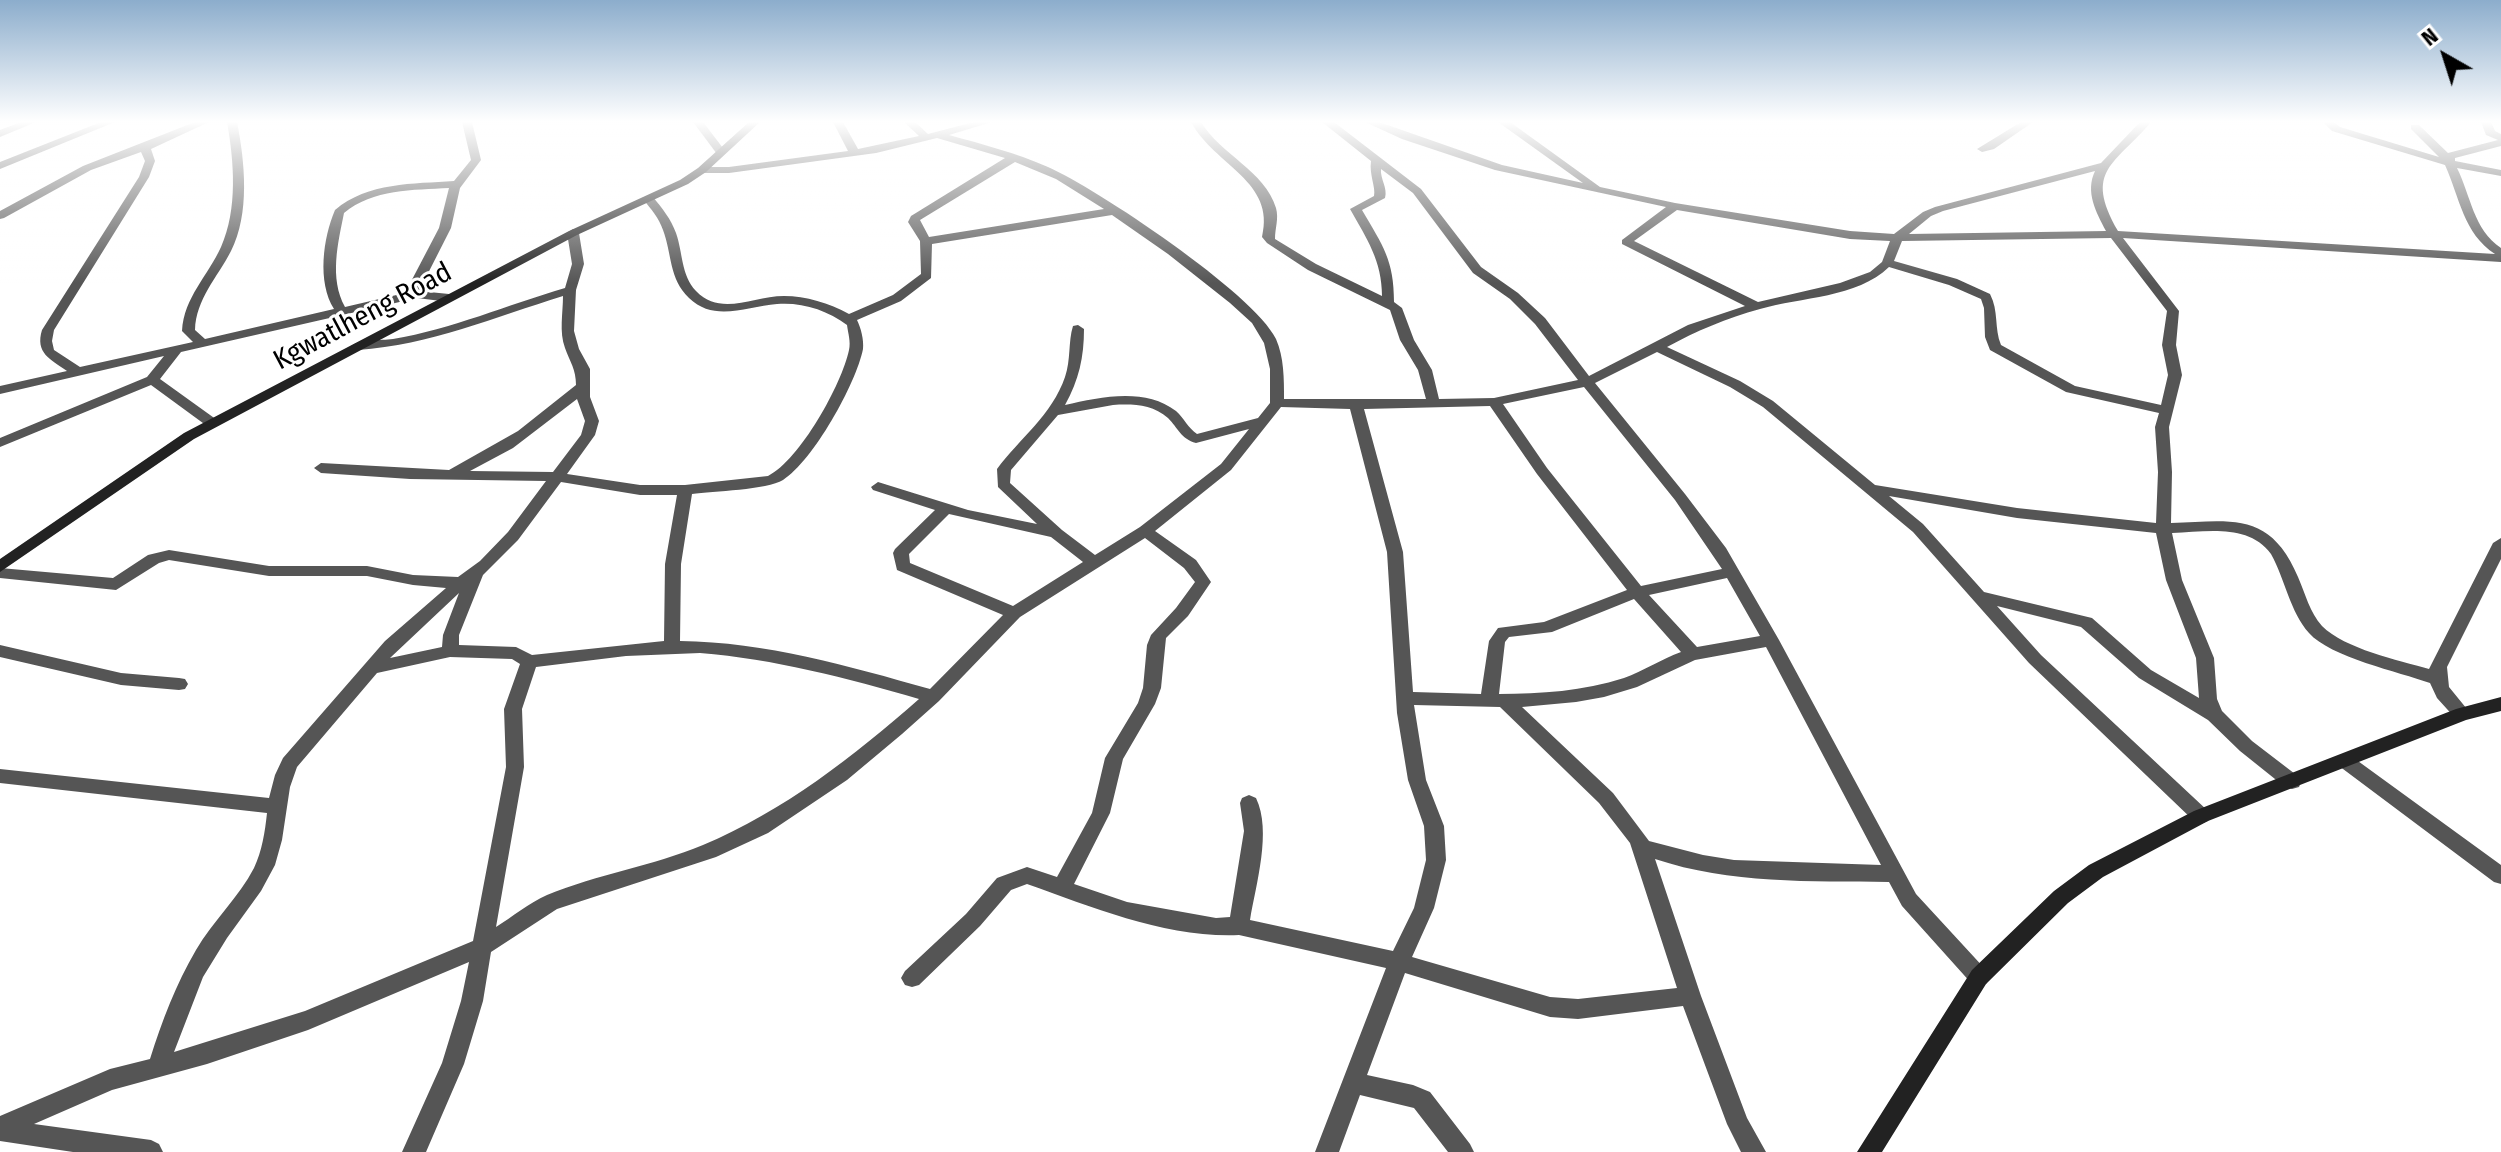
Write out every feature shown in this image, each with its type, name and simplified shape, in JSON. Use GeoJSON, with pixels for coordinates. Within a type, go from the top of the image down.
{"type":"FeatureCollection","features":[{"type":"Feature","properties":{"kind":"street"},"geometry":{"type":"LineString","coordinates":[[0,216],[73,176]]}},
{"type":"Feature","properties":{"kind":"street"},"geometry":{"type":"LineString","coordinates":[[78,372],[48,352],[45,341],[48,330],[144,176]]}},
{"type":"Feature","properties":{"kind":"street"},"geometry":{"type":"LineString","coordinates":[[202,343],[188,331],[187,324],[191,308],[220,261],[232,232],[235,176]]}},
{"type":"Feature","properties":{"kind":"street"},"geometry":{"type":"LineString","coordinates":[[410,296],[445,228],[450,199],[464,176]]}},
{"type":"Feature","properties":{"kind":"street","name":"Kgwatlheng Road"},"geometry":{"type":"LineString","coordinates":[[2,565],[164,452],[212,423],[573,233],[649,199],[691,176]]}},
{"type":"Feature","properties":{"kind":"street"},"geometry":{"type":"LineString","coordinates":[[848,319],[878,308],[922,281],[927,275],[929,262],[926,241],[914,222],[915,218],[984,176]]}},
{"type":"Feature","properties":{"kind":"street"},"geometry":{"type":"LineString","coordinates":[[0,1128],[53,1102],[159,1065],[207,1054],[308,1020],[484,946],[550,903],[709,851],[761,827],[840,775],[933,696],[1014,613],[1145,531],[1226,467],[1277,403],[1271,346],[1259,324],[1174,253],[1057,176]]}},
{"type":"Feature","properties":{"kind":"street"},"geometry":{"type":"LineString","coordinates":[[1247,176],[1255,183],[1271,213],[1268,237],[1271,241],[1312,267],[1388,303],[1400,313],[1407,340],[1425,370],[1434,405]]}},
{"type":"Feature","properties":{"kind":"street"},"geometry":{"type":"LineString","coordinates":[[1375,176],[1381,192],[1379,198],[1356,209],[1388,273],[1388,303]]}},
{"type":"Feature","properties":{"kind":"street"},"geometry":{"type":"LineString","coordinates":[[1398,176],[1417,191],[1477,270],[1514,296],[1540,321],[1680,497],[1731,572],[1771,640],[1909,900],[1979,977]]}},
{"type":"Feature","properties":{"kind":"street"},"geometry":{"type":"LineString","coordinates":[[1539,176],[1675,206],[1790,227],[1897,238],[2113,234],[2501,256]]}},
{"type":"Feature","properties":{"kind":"street"},"geometry":{"type":"LineString","coordinates":[[1582,176],[1599,189]]}},
{"type":"Feature","properties":{"kind":"street"},"geometry":{"type":"LineString","coordinates":[[1277,403],[1434,405],[1494,402],[1587,382],[1655,346],[1756,306],[1844,286],[1874,275],[1887,263],[1897,238],[1927,214],[2064,176]]}},
{"type":"Feature","properties":{"kind":"street"},"geometry":{"type":"LineString","coordinates":[[2099,176],[2096,192],[2113,234],[2173,311],[2169,345],[2175,375],[2164,410],[2163,528],[2181,602],[2205,658],[2208,699],[2214,715]]}},
{"type":"Feature","properties":{"kind":"street"},"geometry":{"type":"LineString","coordinates":[[2454,176],[2470,221],[2501,256]]}},
{"type":"Feature","properties":{"kind":"street"},"geometry":{"type":"LineString","coordinates":[[343,313],[333,298],[330,275],[339,212],[352,201],[382,192],[458,184]]}},
{"type":"Feature","properties":{"kind":"street"},"geometry":{"type":"LineString","coordinates":[[321,468],[559,477],[640,490],[685,490],[756,483],[781,475],[816,435],[855,361],[856,330],[848,319],[789,299],[737,309],[705,306],[684,286],[675,267],[671,234],[649,199]]}},
{"type":"Feature","properties":{"kind":"street"},"geometry":{"type":"LineString","coordinates":[[1675,206],[1626,242],[1756,306]]}},
{"type":"Feature","properties":{"kind":"street"},"geometry":{"type":"LineString","coordinates":[[926,241],[1113,211]]}},
{"type":"Feature","properties":{"kind":"street"},"geometry":{"type":"LineString","coordinates":[[159,1065],[170,1026],[197,969],[266,864],[279,807],[280,787],[289,763],[405,630],[486,565],[513,536],[588,435],[592,421],[583,397],[583,369],[570,344],[570,290],[578,264],[573,233]]}},
{"type":"Feature","properties":{"kind":"street"},"geometry":{"type":"LineString","coordinates":[[1887,263],[1961,285],[1986,297],[1995,347],[2032,369],[2071,389],[2164,410]]}},
{"type":"Feature","properties":{"kind":"street"},"geometry":{"type":"LineString","coordinates":[[358,346],[385,346],[416,339],[570,290]]}},
{"type":"Feature","properties":{"kind":"street"},"geometry":{"type":"LineString","coordinates":[[0,390],[424,293],[449,298]]}},
{"type":"Feature","properties":{"kind":"street"},"geometry":{"type":"LineString","coordinates":[[1078,329],[1080,355],[1076,372],[1054,412],[1001,476],[1003,484],[1057,534],[1096,564]]}},
{"type":"Feature","properties":{"kind":"street"},"geometry":{"type":"LineString","coordinates":[[1655,346],[1768,404],[1918,528],[2063,688],[2124,741],[2201,816]]}},
{"type":"Feature","properties":{"kind":"street"},"geometry":{"type":"LineString","coordinates":[[0,443],[152,380],[177,349]]}},
{"type":"Feature","properties":{"kind":"street"},"geometry":{"type":"LineString","coordinates":[[152,380],[212,423]]}},
{"type":"Feature","properties":{"kind":"street"},"geometry":{"type":"LineString","coordinates":[[446,475],[475,464],[522,436],[583,386]]}},
{"type":"Feature","properties":{"kind":"street"},"geometry":{"type":"LineString","coordinates":[[1054,412],[1092,402],[1126,400],[1170,413],[1185,433],[1196,439],[1261,421]]}},
{"type":"Feature","properties":{"kind":"street"},"geometry":{"type":"LineString","coordinates":[[1494,402],[1542,471],[1637,592],[1693,654]]}},
{"type":"Feature","properties":{"kind":"street"},"geometry":{"type":"LineString","coordinates":[[1327,1152],[1399,962],[1424,908],[1436,860],[1434,826],[1417,780],[1405,698],[1395,552],[1356,405]]}},
{"type":"Feature","properties":{"kind":"street"},"geometry":{"type":"LineString","coordinates":[[878,487],[946,508],[1057,534]]}},
{"type":"Feature","properties":{"kind":"street"},"geometry":{"type":"LineString","coordinates":[[1871,488],[2010,512],[2163,528],[2234,528],[2259,534],[2274,544],[2296,594],[2314,629],[2321,636],[2436,678]]}},
{"type":"Feature","properties":{"kind":"street"},"geometry":{"type":"LineString","coordinates":[[672,648],[673,564],[685,490]]}},
{"type":"Feature","properties":{"kind":"street"},"geometry":{"type":"LineString","coordinates":[[946,508],[901,553],[903,566],[1014,613]]}},
{"type":"Feature","properties":{"kind":"street"},"geometry":{"type":"LineString","coordinates":[[1062,888],[1101,813],[1114,758],[1146,704],[1152,688],[1159,635],[1182,612],[1203,582],[1190,564],[1145,531]]}},
{"type":"Feature","properties":{"kind":"street"},"geometry":{"type":"LineString","coordinates":[[2462,714],[2445,695],[2436,678],[2442,656],[2501,543]]}},
{"type":"Feature","properties":{"kind":"street"},"geometry":{"type":"LineString","coordinates":[[2,565],[116,584],[154,559],[169,555],[269,571],[367,571],[413,580],[461,583]]}},
{"type":"Feature","properties":{"kind":"street"},"geometry":{"type":"LineString","coordinates":[[450,651],[454,625],[477,571]]}},
{"type":"Feature","properties":{"kind":"street"},"geometry":{"type":"LineString","coordinates":[[1497,701],[1500,635],[1504,632],[1546,628],[1637,592],[1731,572]]}},
{"type":"Feature","properties":{"kind":"street"},"geometry":{"type":"LineString","coordinates":[[1979,596],[2086,622],[2145,674],[2214,715],[2246,746],[2292,782]]}},
{"type":"Feature","properties":{"kind":"street"},"geometry":{"type":"LineString","coordinates":[[1405,698],[1497,701],[1561,698],[1630,682],[1693,654],[1771,640]]}},
{"type":"Feature","properties":{"kind":"street"},"geometry":{"type":"LineString","coordinates":[[370,668],[450,651],[516,653],[529,662],[641,648],[722,649],[782,658],[933,696]]}},
{"type":"Feature","properties":{"kind":"street"},"geometry":{"type":"LineString","coordinates":[[0,651],[121,679],[179,684]]}},
{"type":"Feature","properties":{"kind":"street"},"geometry":{"type":"LineString","coordinates":[[414,1152],[453,1064],[472,1001],[515,767],[513,709],[529,662]]}},
{"type":"Feature","properties":{"kind":"street"},"geometry":{"type":"LineString","coordinates":[[1497,701],[1606,798],[1641,846],[1690,996],[1738,1124],[1754,1152]]}},
{"type":"Feature","properties":{"kind":"street"},"geometry":{"type":"LineString","coordinates":[[1869,1152],[1979,977],[2061,897],[2096,871],[2201,816],[2462,714],[2501,704]]}},
{"type":"Feature","properties":{"kind":"street"},"geometry":{"type":"LineString","coordinates":[[2345,761],[2501,876]]}},
{"type":"Feature","properties":{"kind":"street"},"geometry":{"type":"LineString","coordinates":[[0,776],[279,807]]}},
{"type":"Feature","properties":{"kind":"street"},"geometry":{"type":"LineString","coordinates":[[1239,926],[1254,831],[1249,803]]}},
{"type":"Feature","properties":{"kind":"street"},"geometry":{"type":"LineString","coordinates":[[1641,846],[1678,860],[1703,865],[1776,871],[1894,874]]}},
{"type":"Feature","properties":{"kind":"street"},"geometry":{"type":"LineString","coordinates":[[912,978],[973,920],[1004,884],[1027,875],[1127,911],[1216,927],[1239,926],[1399,962],[1550,1007],[1578,1009],[1690,996]]}},
{"type":"Feature","properties":{"kind":"street"},"geometry":{"type":"LineString","coordinates":[[1354,1083],[1422,1100],[1462,1152]]}},
{"type":"Feature","properties":{"kind":"street"},"geometry":{"type":"LineString","coordinates":[[0,1128],[151,1152]]}}]}
